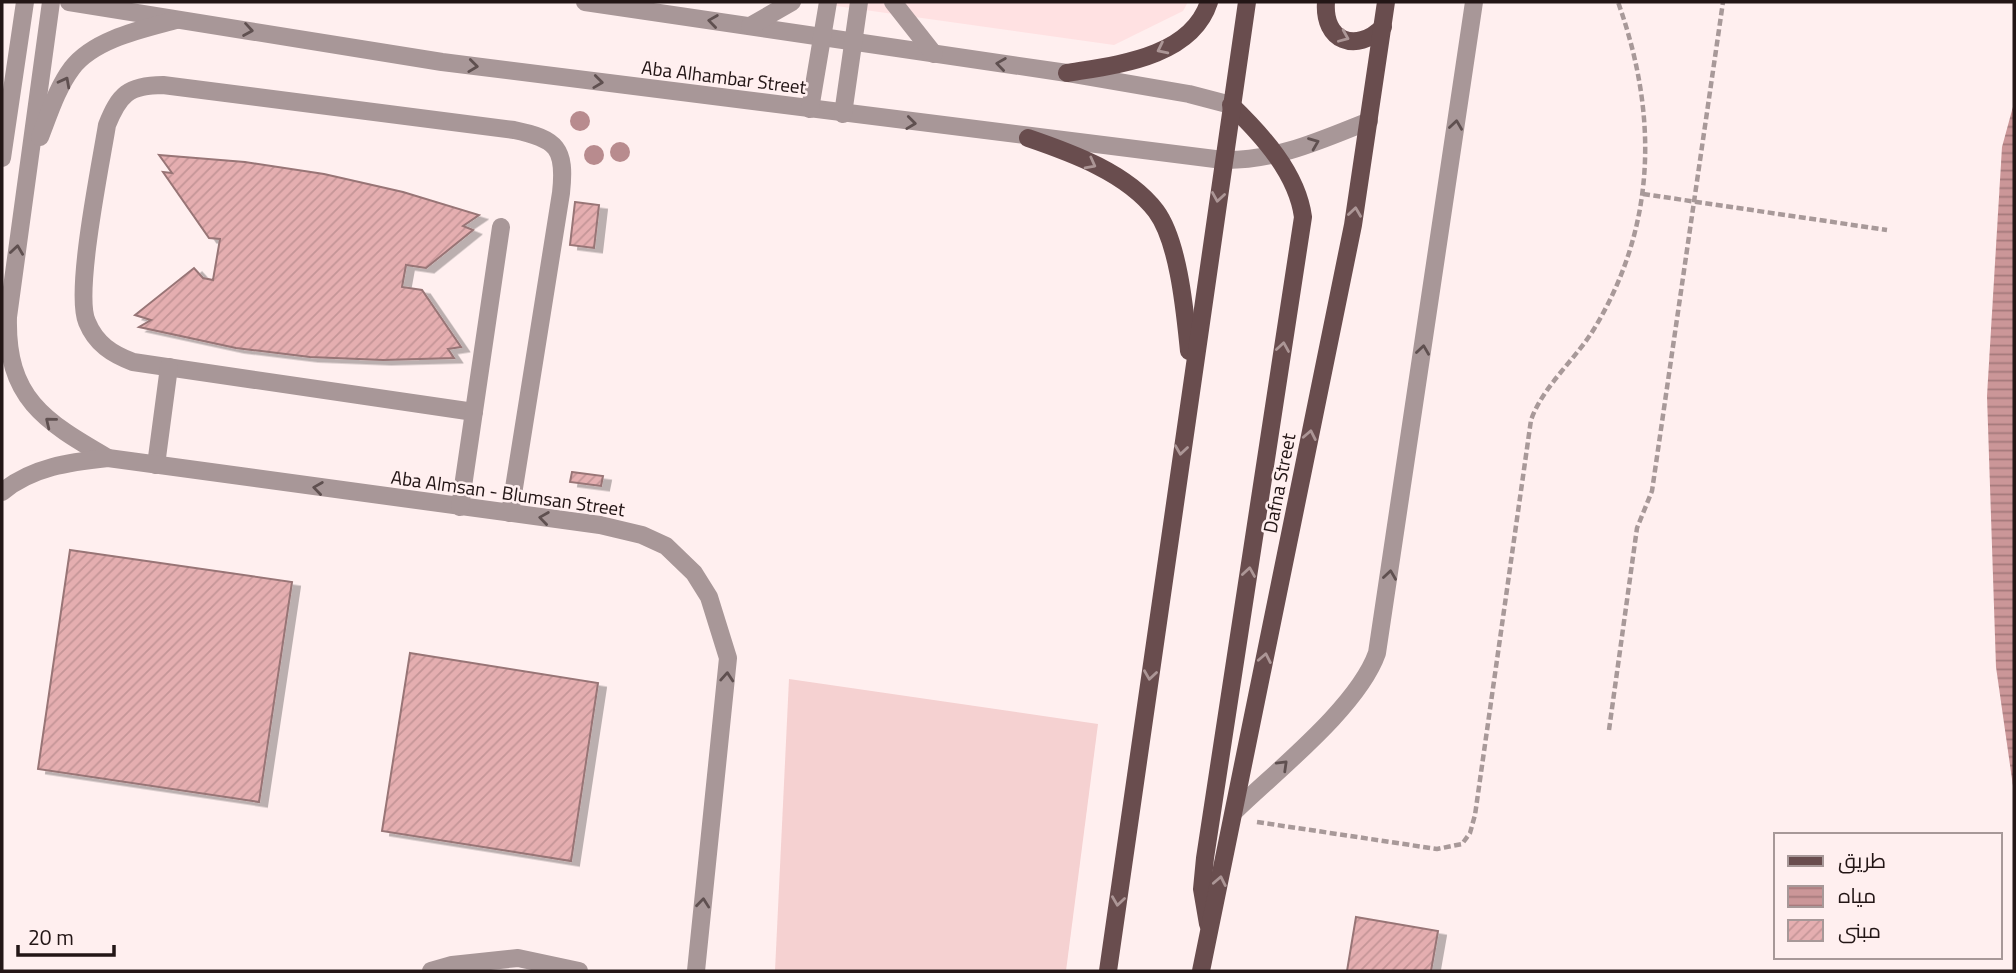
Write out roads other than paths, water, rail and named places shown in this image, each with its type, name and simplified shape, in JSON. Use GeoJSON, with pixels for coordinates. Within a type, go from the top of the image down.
{"type":"FeatureCollection","features":[{"type":"Feature","properties":{"kind":"main road"},"geometry":{"type":"LineString","coordinates":[[1067,73],[1127,63],[1161,50],[1194,26],[1209,2]]}},
{"type":"Feature","properties":{"kind":"main road"},"geometry":{"type":"LineString","coordinates":[[1108,971],[1247,2]]}},
{"type":"Feature","properties":{"kind":"main road"},"geometry":{"type":"LineString","coordinates":[[1326,2],[1326,20],[1334,33],[1345,40],[1360,42],[1373,37],[1383,27]]}},
{"type":"Feature","properties":{"kind":"main road","name":"Dafna Street"},"geometry":{"type":"LineString","coordinates":[[1201,971],[1353,225],[1386,2]]}},
{"type":"Feature","properties":{"kind":"main road"},"geometry":{"type":"LineString","coordinates":[[1210,930],[1202,889],[1205,858],[1303,217],[1299,195],[1275,155],[1231,105]]}},
{"type":"Feature","properties":{"kind":"main road"},"geometry":{"type":"LineString","coordinates":[[1028,138],[1107,173],[1140,194],[1158,213],[1177,271],[1191,383]]}},
{"type":"Feature","properties":{"kind":"street"},"geometry":{"type":"LineString","coordinates":[[2,156],[25,2]]}},
{"type":"Feature","properties":{"kind":"street","name":"Aba Almsan - Blumsan Street"},"geometry":{"type":"LineString","coordinates":[[51,2],[8,317],[7,345],[21,391],[36,410],[65,433],[108,458]]}},
{"type":"Feature","properties":{"kind":"street","name":"Aba Alhambar Street"},"geometry":{"type":"LineString","coordinates":[[69,2],[442,62],[1028,138],[1223,160],[1275,155],[1298,149],[1369,121]]}},
{"type":"Feature","properties":{"kind":"street"},"geometry":{"type":"LineString","coordinates":[[585,2],[1067,73],[1231,105]]}},
{"type":"Feature","properties":{"kind":"street"},"geometry":{"type":"LineString","coordinates":[[750,26],[792,2]]}},
{"type":"Feature","properties":{"kind":"street"},"geometry":{"type":"LineString","coordinates":[[810,109],[828,2]]}},
{"type":"Feature","properties":{"kind":"street"},"geometry":{"type":"LineString","coordinates":[[843,114],[859,2]]}},
{"type":"Feature","properties":{"kind":"street"},"geometry":{"type":"LineString","coordinates":[[893,2],[934,54]]}},
{"type":"Feature","properties":{"kind":"street"},"geometry":{"type":"LineString","coordinates":[[1233,816],[1349,700],[1366,678],[1377,653],[1474,2]]}},
{"type":"Feature","properties":{"kind":"street"},"geometry":{"type":"LineString","coordinates":[[29,167],[48,116],[74,66],[92,52],[128,34],[181,18]]}},
{"type":"Feature","properties":{"kind":"street"},"geometry":{"type":"LineString","coordinates":[[474,412],[169,368],[133,362],[113,354],[97,340],[85,319],[82,291],[107,125],[117,102],[128,92],[146,85],[163,85],[538,135],[553,143],[561,155],[563,173],[510,513]]}},
{"type":"Feature","properties":{"kind":"street"},"geometry":{"type":"LineString","coordinates":[[2,143],[2,156]]}},
{"type":"Feature","properties":{"kind":"street"},"geometry":{"type":"LineString","coordinates":[[460,506],[501,227]]}},
{"type":"Feature","properties":{"kind":"street"},"geometry":{"type":"LineString","coordinates":[[156,465],[169,368]]}},
{"type":"Feature","properties":{"kind":"street","name":"Aba Almsan - Blumsan Street"},"geometry":{"type":"LineString","coordinates":[[2,492],[16,480],[63,463],[108,458],[510,513],[642,534],[666,546],[694,573],[709,597],[728,659],[696,971]]}},
{"type":"Feature","properties":{"kind":"street"},"geometry":{"type":"LineString","coordinates":[[431,971],[452,965],[518,958],[579,971]]}},
{"type":"Feature","properties":{"kind":"water"},"geometry":{"type":"Polygon","coordinates":[[[2014,103],[2014,793],[1996,667],[1987,396],[2002,147],[2014,103]]]}}]}
